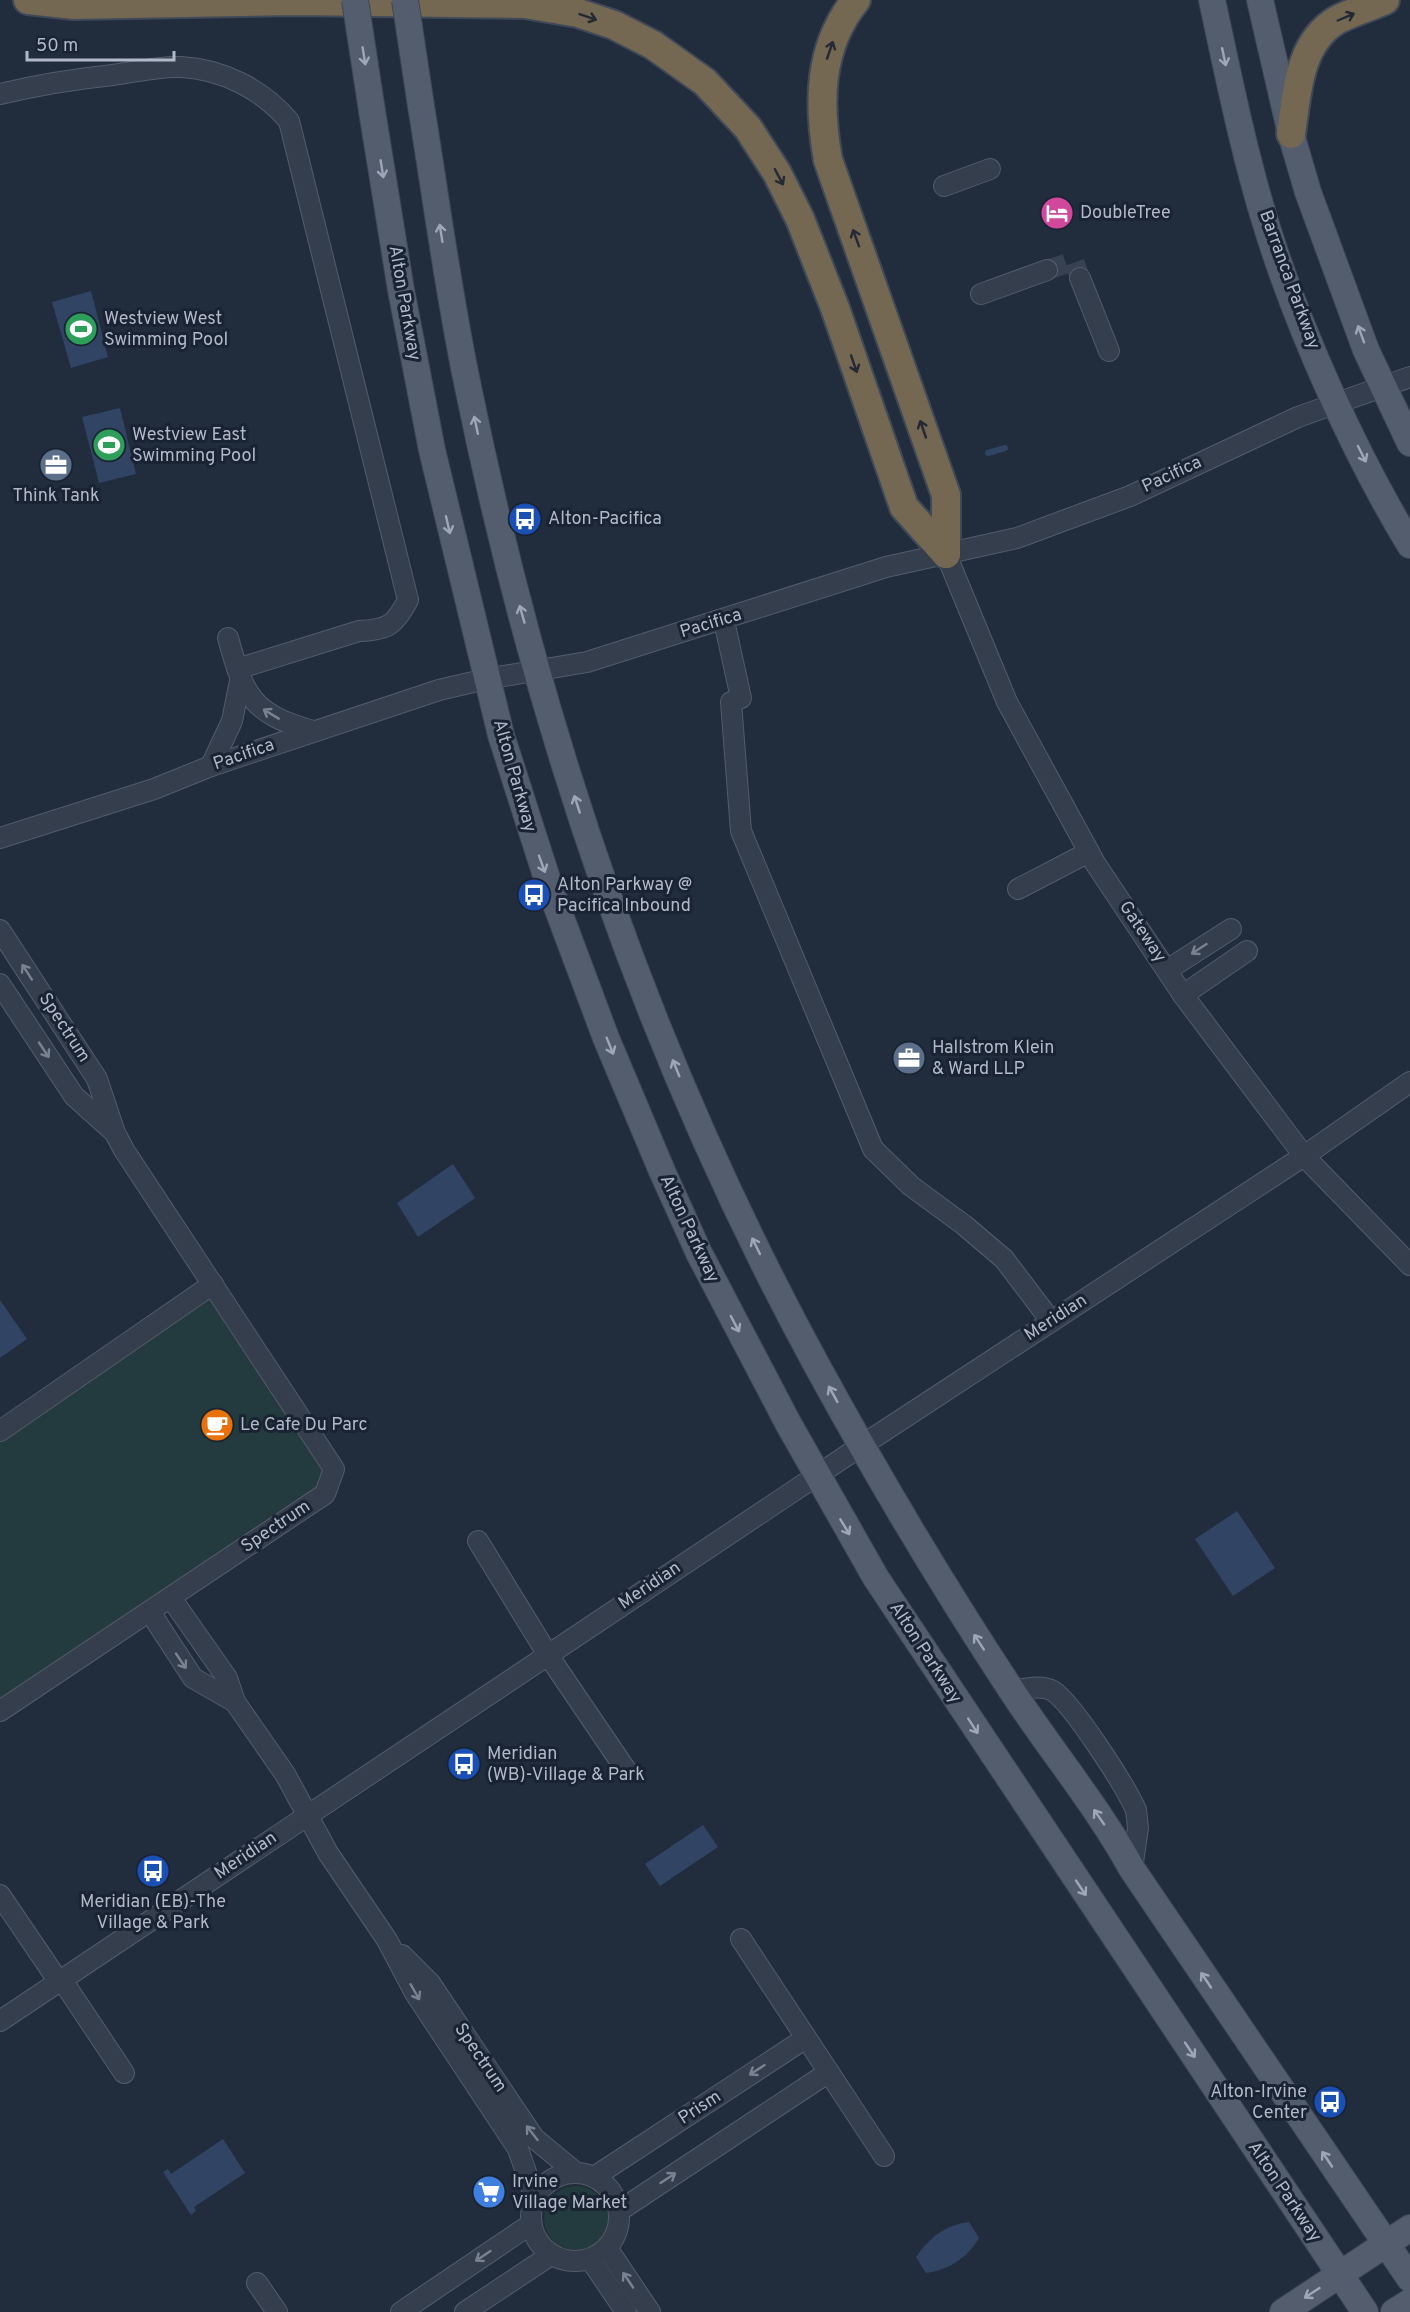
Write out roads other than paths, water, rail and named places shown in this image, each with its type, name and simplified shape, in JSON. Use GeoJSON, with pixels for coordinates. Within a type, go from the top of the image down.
{"type":"FeatureCollection","features":[{"type":"Feature","properties":{"kind":"highway"},"geometry":{"type":"LineString","coordinates":[[28,0],[74,5],[293,1],[525,4],[578,13],[614,25],[653,45],[705,82],[748,128],[777,173],[800,219],[835,308],[904,507],[946,554]]}},
{"type":"Feature","properties":{"kind":"highway"},"geometry":{"type":"LineString","coordinates":[[856,0],[839,27],[828,54],[822,81],[822,126],[828,160],[946,495],[946,554]]}},
{"type":"Feature","properties":{"kind":"highway"},"geometry":{"type":"LineString","coordinates":[[1291,134],[1302,66],[1313,43],[1336,21],[1385,0]]}},
{"type":"Feature","properties":{"kind":"main road","name":"Alton Parkway"},"geometry":{"type":"LineString","coordinates":[[355,0],[401,290],[432,450],[486,679],[503,744],[538,854],[625,1085],[699,1253],[842,1522],[918,1644],[1365,2312]]}},
{"type":"Feature","properties":{"kind":"main road"},"geometry":{"type":"LineString","coordinates":[[405,0],[466,380],[505,550],[539,670],[553,730],[595,860],[677,1071],[782,1299],[861,1446],[938,1577],[1011,1691],[1118,1843],[1132,1869],[1410,2279]]}},
{"type":"Feature","properties":{"kind":"main road","name":"Barranca Parkway"},"geometry":{"type":"LineString","coordinates":[[1212,0],[1236,113],[1265,222],[1336,402],[1410,545]]}},
{"type":"Feature","properties":{"kind":"main road"},"geometry":{"type":"LineString","coordinates":[[1260,0],[1291,134],[1314,209],[1383,388],[1410,443]]}},
{"type":"Feature","properties":{"kind":"main road"},"geometry":{"type":"LineString","coordinates":[[1283,2312],[1410,2228]]}},
{"type":"Feature","properties":{"kind":"main road"},"geometry":{"type":"LineString","coordinates":[[1394,2312],[1410,2302]]}},
{"type":"Feature","properties":{"kind":"street"},"geometry":{"type":"LineString","coordinates":[[0,94],[45,83],[180,67],[213,72],[256,91],[274,104],[289,121],[408,600],[398,620],[380,630],[359,631],[238,675]]}},
{"type":"Feature","properties":{"kind":"street"},"geometry":{"type":"LineString","coordinates":[[944,186],[990,169]]}},
{"type":"Feature","properties":{"kind":"street"},"geometry":{"type":"LineString","coordinates":[[981,294],[1047,270]]}},
{"type":"Feature","properties":{"kind":"street"},"geometry":{"type":"LineString","coordinates":[[1080,278],[1109,351]]}},
{"type":"Feature","properties":{"kind":"street","name":"Pacifica"},"geometry":{"type":"LineString","coordinates":[[0,838],[154,789],[211,766],[439,690],[486,679],[587,662],[724,621],[886,567],[1017,538],[1130,496],[1298,417],[1410,377]]}},
{"type":"Feature","properties":{"kind":"street","name":"Gateway"},"geometry":{"type":"LineString","coordinates":[[946,554],[1007,702],[1089,852],[1183,994],[1304,1156],[1410,1265]]}},
{"type":"Feature","properties":{"kind":"street"},"geometry":{"type":"LineString","coordinates":[[724,621],[736,700],[741,831],[873,1149],[911,1186],[964,1225],[1004,1259],[1051,1321]]}},
{"type":"Feature","properties":{"kind":"street"},"geometry":{"type":"LineString","coordinates":[[228,638],[238,675],[258,706],[288,724],[313,731]]}},
{"type":"Feature","properties":{"kind":"street"},"geometry":{"type":"LineString","coordinates":[[211,766],[232,721],[238,675]]}},
{"type":"Feature","properties":{"kind":"street"},"geometry":{"type":"LineString","coordinates":[[1018,889],[1089,852]]}},
{"type":"Feature","properties":{"kind":"street"},"geometry":{"type":"LineString","coordinates":[[1167,970],[1231,929]]}},
{"type":"Feature","properties":{"kind":"street","name":"Spectrum"},"geometry":{"type":"LineString","coordinates":[[0,930],[97,1079],[115,1133]]}},
{"type":"Feature","properties":{"kind":"street"},"geometry":{"type":"LineString","coordinates":[[1183,994],[1247,951]]}},
{"type":"Feature","properties":{"kind":"street","name":"Spectrum"},"geometry":{"type":"LineString","coordinates":[[0,984],[75,1096],[115,1133],[334,1469],[325,1494],[0,1711]]}},
{"type":"Feature","properties":{"kind":"street","name":"Meridian"},"geometry":{"type":"LineString","coordinates":[[0,2021],[861,1446],[1304,1156],[1410,1082]]}},
{"type":"Feature","properties":{"kind":"street"},"geometry":{"type":"LineString","coordinates":[[0,1431],[213,1284]]}},
{"type":"Feature","properties":{"kind":"street"},"geometry":{"type":"LineString","coordinates":[[478,1541],[548,1654],[626,1770]]}},
{"type":"Feature","properties":{"kind":"street","name":"Spectrum"},"geometry":{"type":"LineString","coordinates":[[171,1598],[227,1678],[235,1702],[285,1774],[328,1853],[387,1940],[415,1993],[518,2149],[535,2198]]}},
{"type":"Feature","properties":{"kind":"street","name":"Spectrum"},"geometry":{"type":"LineString","coordinates":[[150,1612],[193,1678],[235,1702]]}},
{"type":"Feature","properties":{"kind":"street"},"geometry":{"type":"LineString","coordinates":[[1011,1691],[1044,1688],[1053,1692],[1078,1719],[1136,1810],[1138,1828],[1132,1869]]}},
{"type":"Feature","properties":{"kind":"street"},"geometry":{"type":"LineString","coordinates":[[0,1895],[124,2073]]}},
{"type":"Feature","properties":{"kind":"street"},"geometry":{"type":"LineString","coordinates":[[741,1939],[884,2156]]}},
{"type":"Feature","properties":{"kind":"street","name":"Spectrum"},"geometry":{"type":"LineString","coordinates":[[387,1940],[430,1983],[534,2138],[575,2172]]}},
{"type":"Feature","properties":{"kind":"street","name":"Prism"},"geometry":{"type":"LineString","coordinates":[[594,2177],[806,2038]]}},
{"type":"Feature","properties":{"kind":"street"},"geometry":{"type":"LineString","coordinates":[[619,2211],[829,2072]]}},
{"type":"Feature","properties":{"kind":"street"},"geometry":{"type":"LineString","coordinates":[[575,2172],[594,2177],[609,2188],[619,2211],[616,2235],[607,2248],[590,2259],[575,2262],[551,2255],[534,2236],[531,2223],[535,2198],[551,2180],[575,2172]]}},
{"type":"Feature","properties":{"kind":"street"},"geometry":{"type":"LineString","coordinates":[[401,2312],[531,2223]]}},
{"type":"Feature","properties":{"kind":"street"},"geometry":{"type":"LineString","coordinates":[[607,2248],[650,2312]]}},
{"type":"Feature","properties":{"kind":"street"},"geometry":{"type":"LineString","coordinates":[[465,2312],[551,2255]]}},
{"type":"Feature","properties":{"kind":"street"},"geometry":{"type":"LineString","coordinates":[[590,2259],[626,2312]]}},
{"type":"Feature","properties":{"kind":"street"},"geometry":{"type":"LineString","coordinates":[[257,2283],[277,2312]]}},
{"type":"Feature","properties":{"kind":"water","name":"Westview West Swimming Pool"},"geometry":{"type":"Polygon","coordinates":[[[91,291],[108,357],[71,368],[52,302],[91,291]]]}},
{"type":"Feature","properties":{"kind":"water","name":"Westview East Swimming Pool"},"geometry":{"type":"Polygon","coordinates":[[[120,408],[136,474],[99,483],[82,417],[120,408]]]}},
{"type":"Feature","properties":{"kind":"water"},"geometry":{"type":"Polygon","coordinates":[[[453,1164],[475,1198],[418,1237],[397,1203],[453,1164]]]}},
{"type":"Feature","properties":{"kind":"water"},"geometry":{"type":"Polygon","coordinates":[[[0,1300],[27,1339],[0,1358],[0,1300]]]}},
{"type":"Feature","properties":{"kind":"water"},"geometry":{"type":"Polygon","coordinates":[[[1237,1511],[1275,1568],[1233,1596],[1195,1539],[1237,1511]]]}},
{"type":"Feature","properties":{"kind":"water"},"geometry":{"type":"Polygon","coordinates":[[[703,1825],[718,1847],[660,1886],[645,1864],[703,1825]]]}},
{"type":"Feature","properties":{"kind":"water"},"geometry":{"type":"Polygon","coordinates":[[[223,2139],[245,2173],[194,2207],[196,2211],[191,2215],[163,2172],[168,2169],[171,2174],[223,2139]]]}},
{"type":"Feature","properties":{"kind":"water"},"geometry":{"type":"Polygon","coordinates":[[[969,2222],[979,2238],[969,2251],[950,2266],[926,2273],[916,2257],[921,2250],[945,2229],[969,2222]]]}},
{"type":"Feature","properties":{"kind":"waterway"},"geometry":{"type":"LineString","coordinates":[[988,453],[1005,448]]}},
{"type":"Feature","properties":{"kind":"tunnel"},"geometry":{"type":"LineString","coordinates":[[1047,270],[1074,261],[1080,278]]}},
{"type":"Feature","properties":{"kind":"place","name":"DoubleTree"},"geometry":{"type":"Point","coordinates":[1057,213]}},
{"type":"Feature","properties":{"kind":"place","name":"Westview West Swimming Pool"},"geometry":{"type":"Point","coordinates":[81,329]}},
{"type":"Feature","properties":{"kind":"place","name":"Westview East Swimming Pool"},"geometry":{"type":"Point","coordinates":[109,445]}},
{"type":"Feature","properties":{"kind":"place","name":"Think Tank"},"geometry":{"type":"Point","coordinates":[56,465]}},
{"type":"Feature","properties":{"kind":"place","name":"Alton-Pacifica"},"geometry":{"type":"Point","coordinates":[525,519]}},
{"type":"Feature","properties":{"kind":"place","name":"Alton Parkway @ Pacifica Inbound"},"geometry":{"type":"Point","coordinates":[534,895]}},
{"type":"Feature","properties":{"kind":"place","name":"Hallstrom Klein & Ward LLP"},"geometry":{"type":"Point","coordinates":[909,1058]}},
{"type":"Feature","properties":{"kind":"place","name":"Le Cafe Du Parc"},"geometry":{"type":"Point","coordinates":[217,1425]}},
{"type":"Feature","properties":{"kind":"place","name":"Meridian (WB)-Village & Park"},"geometry":{"type":"Point","coordinates":[464,1764]}},
{"type":"Feature","properties":{"kind":"place","name":"Meridian (EB)-The Village & Park"},"geometry":{"type":"Point","coordinates":[153,1871]}},
{"type":"Feature","properties":{"kind":"place","name":"Alton-Irvine Center"},"geometry":{"type":"Point","coordinates":[1330,2102]}},
{"type":"Feature","properties":{"kind":"place","name":"Irvine Village Market"},"geometry":{"type":"Point","coordinates":[489,2192]}}]}
